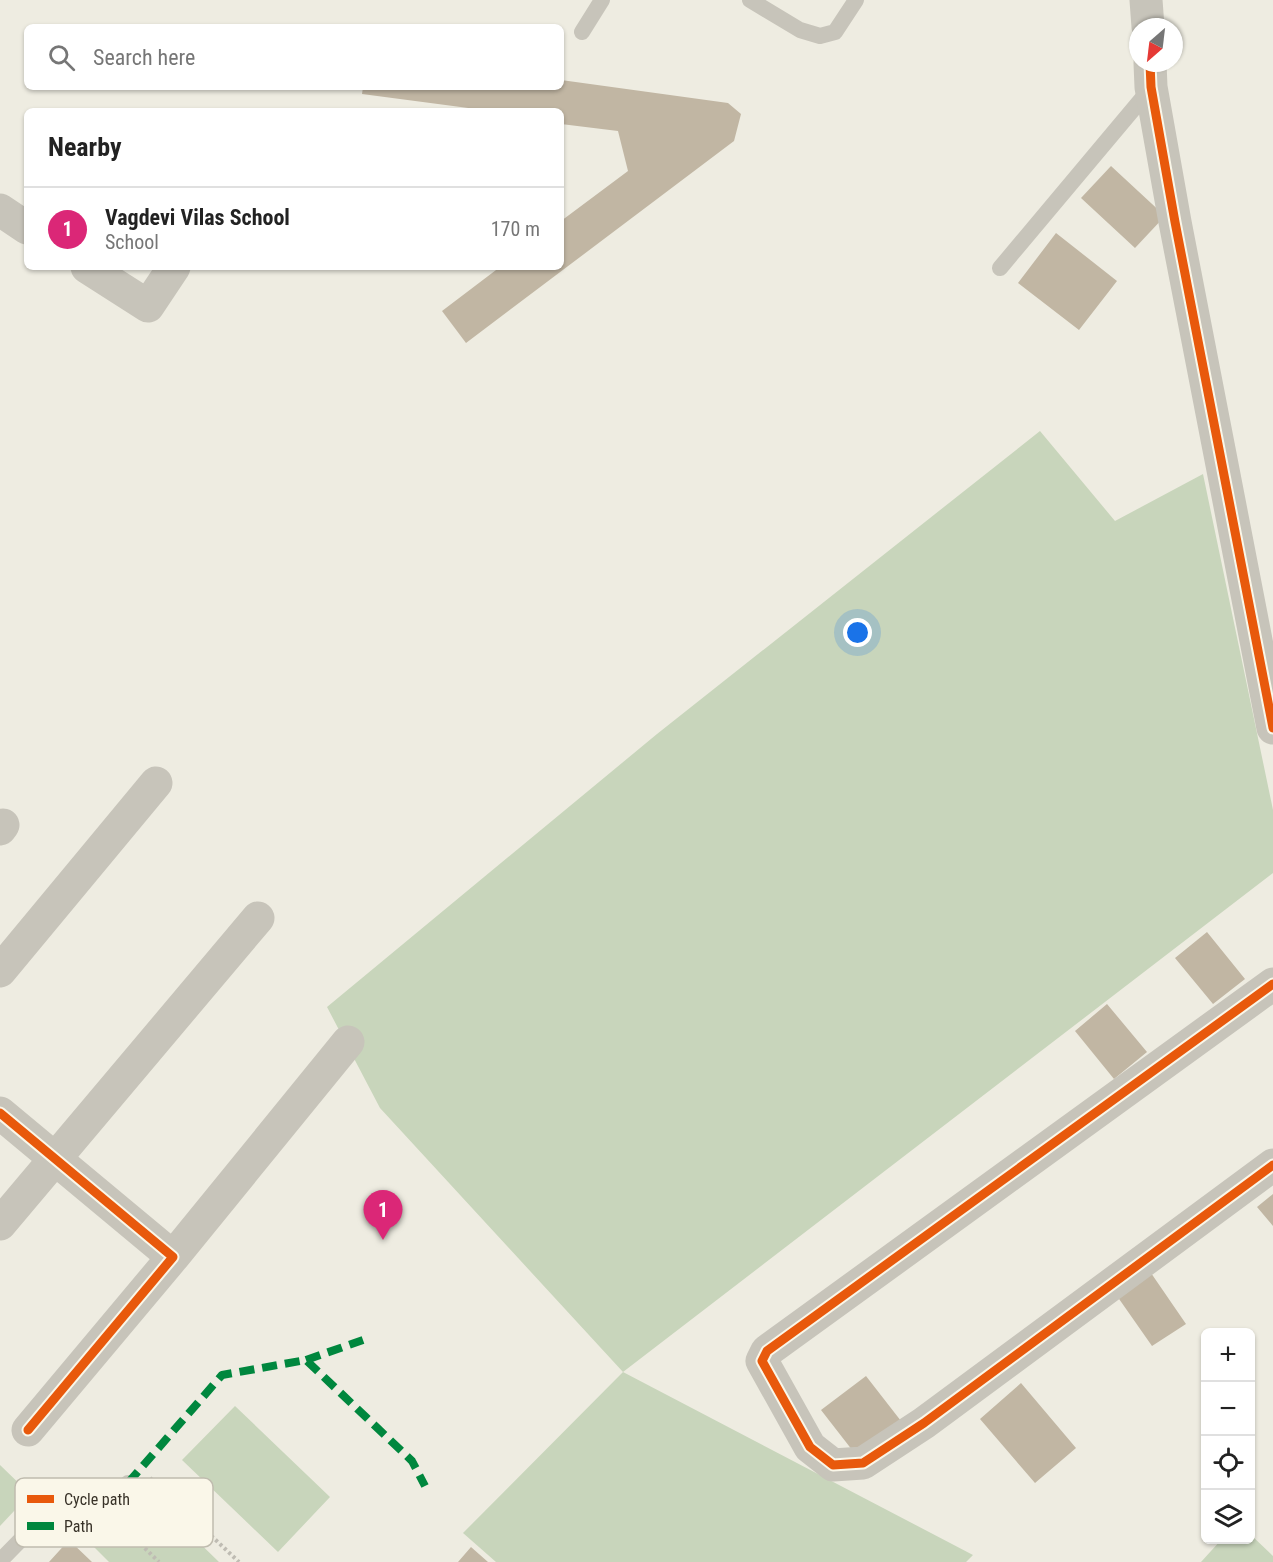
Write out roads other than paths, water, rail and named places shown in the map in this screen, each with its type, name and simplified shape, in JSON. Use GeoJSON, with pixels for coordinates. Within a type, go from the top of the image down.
{"type":"FeatureCollection","features":[{"type":"Feature","properties":{"kind":"street"},"geometry":{"type":"LineString","coordinates":[[1146,0],[1147,18]]}},
{"type":"Feature","properties":{"kind":"street"},"geometry":{"type":"LineString","coordinates":[[1150,75],[1178,234],[1273,728]]}},
{"type":"Feature","properties":{"kind":"street"},"geometry":{"type":"LineString","coordinates":[[0,210],[24,226]]}},
{"type":"Feature","properties":{"kind":"street"},"geometry":{"type":"LineString","coordinates":[[92,270],[148,306],[172,270]]}},
{"type":"Feature","properties":{"kind":"street"},"geometry":{"type":"LineString","coordinates":[[0,971],[156,783]]}},
{"type":"Feature","properties":{"kind":"street"},"geometry":{"type":"LineString","coordinates":[[0,1224],[258,918]]}},
{"type":"Feature","properties":{"kind":"street"},"geometry":{"type":"LineString","coordinates":[[1273,984],[767,1350],[762,1361],[810,1448],[833,1465],[863,1463],[924,1423],[1273,1165]]}},
{"type":"Feature","properties":{"kind":"street"},"geometry":{"type":"LineString","coordinates":[[28,1430],[348,1042]]}},
{"type":"Feature","properties":{"kind":"street"},"geometry":{"type":"LineString","coordinates":[[0,1113],[173,1257]]}},
{"type":"Feature","properties":{"kind":"lane"},"geometry":{"type":"LineString","coordinates":[[582,32],[603,0]]}},
{"type":"Feature","properties":{"kind":"lane"},"geometry":{"type":"LineString","coordinates":[[750,0],[800,30],[820,36],[835,33],[856,0]]}},
{"type":"Feature","properties":{"kind":"lane"},"geometry":{"type":"LineString","coordinates":[[1000,268],[1150,75]]}},
{"type":"Feature","properties":{"kind":"lane"},"geometry":{"type":"LineString","coordinates":[[0,1561],[15,1546]]}},
{"type":"Feature","properties":{"kind":"place","name":"Vagdevi Vilas School"},"geometry":{"type":"Point","coordinates":[383,1240]}}]}
